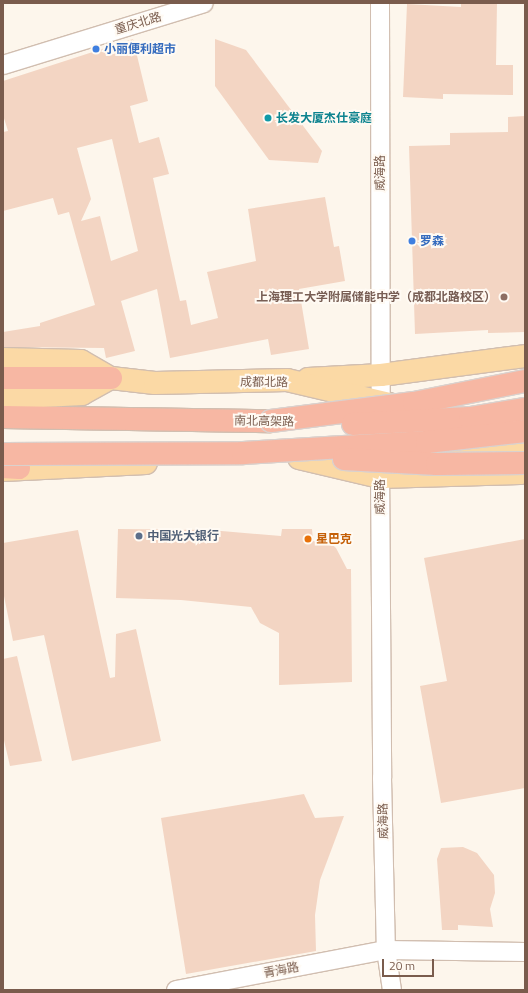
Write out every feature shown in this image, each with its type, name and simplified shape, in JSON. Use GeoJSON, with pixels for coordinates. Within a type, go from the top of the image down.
{"type":"FeatureCollection","features":[{"type":"Feature","properties":{"kind":"highway"},"geometry":{"type":"LineString","coordinates":[[3,378],[110,378]]}},
{"type":"Feature","properties":{"kind":"highway"},"geometry":{"type":"LineString","coordinates":[[271,421],[414,403],[525,381]]}},
{"type":"Feature","properties":{"kind":"highway","name":"南北高架路"},"geometry":{"type":"LineString","coordinates":[[3,417],[271,421],[355,424],[455,419],[525,409]]}},
{"type":"Feature","properties":{"kind":"highway"},"geometry":{"type":"LineString","coordinates":[[6,464],[242,453],[427,442],[525,431]]}},
{"type":"Feature","properties":{"kind":"highway"},"geometry":{"type":"LineString","coordinates":[[242,453],[404,463],[525,463]]}},
{"type":"Feature","properties":{"kind":"main road"},"geometry":{"type":"LineString","coordinates":[[287,380],[381,375],[525,356]]}},
{"type":"Feature","properties":{"kind":"main road"},"geometry":{"type":"LineString","coordinates":[[3,359],[81,361],[110,378],[82,394],[3,398]]}},
{"type":"Feature","properties":{"kind":"main road","name":"成都北路"},"geometry":{"type":"LineString","coordinates":[[110,378],[155,383],[287,380],[381,405],[525,388]]}},
{"type":"Feature","properties":{"kind":"main road"},"geometry":{"type":"LineString","coordinates":[[6,464],[299,458],[381,451],[452,450],[525,443]]}},
{"type":"Feature","properties":{"kind":"main road"},"geometry":{"type":"LineString","coordinates":[[452,450],[525,468]]}},
{"type":"Feature","properties":{"kind":"main road"},"geometry":{"type":"LineString","coordinates":[[299,458],[380,477],[525,472]]}},
{"type":"Feature","properties":{"kind":"street","name":"重庆北路"},"geometry":{"type":"LineString","coordinates":[[3,65],[204,3]]}},
{"type":"Feature","properties":{"kind":"street","name":"威海路"},"geometry":{"type":"LineString","coordinates":[[380,3],[380,477],[386,950],[392,990]]}},
{"type":"Feature","properties":{"kind":"street","name":"青海路"},"geometry":{"type":"LineString","coordinates":[[176,990],[386,950],[525,952]]}},
{"type":"Feature","properties":{"kind":"building"},"geometry":{"type":"Polygon","coordinates":[[[461,3],[497,3],[496,65],[513,65],[513,95],[443,94],[443,99],[403,97],[407,4],[461,7],[461,3]]]}},
{"type":"Feature","properties":{"kind":"building"},"geometry":{"type":"Polygon","coordinates":[[[133,39],[148,101],[130,106],[139,143],[159,137],[169,174],[153,178],[180,301],[186,300],[191,325],[218,318],[207,272],[256,261],[248,209],[325,197],[334,247],[339,246],[345,281],[299,289],[309,349],[271,355],[268,339],[170,358],[157,289],[121,301],[135,351],[106,358],[104,348],[3,347],[3,332],[40,326],[40,323],[95,305],[69,212],[58,215],[53,198],[3,211],[3,132],[8,131],[3,115],[3,81],[133,39]],[[112,139],[77,148],[91,199],[81,221],[100,216],[111,261],[138,251],[112,139]]]}},
{"type":"Feature","properties":{"kind":"building","name":"长发大厦杰仕豪庭"},"geometry":{"type":"Polygon","coordinates":[[[215,39],[246,50],[322,151],[318,163],[269,160],[215,86],[215,39]]]}},
{"type":"Feature","properties":{"kind":"building"},"geometry":{"type":"Polygon","coordinates":[[[525,116],[525,332],[488,333],[488,330],[415,334],[409,146],[450,145],[450,133],[508,132],[508,117],[525,116]]]}},
{"type":"Feature","properties":{"kind":"building"},"geometry":{"type":"Polygon","coordinates":[[[118,529],[210,530],[281,536],[282,529],[312,529],[313,540],[326,539],[336,548],[347,569],[351,569],[352,682],[279,685],[279,633],[260,623],[251,607],[181,600],[116,598],[118,529]]]}},
{"type":"Feature","properties":{"kind":"building"},"geometry":{"type":"Polygon","coordinates":[[[78,530],[110,678],[115,677],[116,634],[136,629],[161,741],[72,761],[44,635],[13,641],[3,591],[3,543],[78,530]]]}},
{"type":"Feature","properties":{"kind":"building"},"geometry":{"type":"Polygon","coordinates":[[[525,539],[525,788],[441,803],[420,686],[447,681],[424,558],[525,539]]]}},
{"type":"Feature","properties":{"kind":"building"},"geometry":{"type":"Polygon","coordinates":[[[17,656],[42,761],[10,766],[3,736],[3,659],[17,656]]]}},
{"type":"Feature","properties":{"kind":"building"},"geometry":{"type":"Polygon","coordinates":[[[304,794],[315,818],[344,816],[320,880],[315,915],[316,951],[186,974],[161,818],[304,794]]]}},
{"type":"Feature","properties":{"kind":"building"},"geometry":{"type":"Polygon","coordinates":[[[463,847],[477,853],[494,875],[495,893],[490,909],[493,927],[458,925],[458,930],[442,930],[437,859],[441,848],[463,847]]]}},
{"type":"Feature","properties":{"kind":"place","name":"小丽便利超市"},"geometry":{"type":"Point","coordinates":[96,49]}},
{"type":"Feature","properties":{"kind":"place","name":"长发大厦杰仕豪庭"},"geometry":{"type":"Point","coordinates":[268,118]}},
{"type":"Feature","properties":{"kind":"place","name":"罗森"},"geometry":{"type":"Point","coordinates":[412,241]}},
{"type":"Feature","properties":{"kind":"place","name":"上海理工大学附属储能中学（成都北路校区）"},"geometry":{"type":"Point","coordinates":[504,297]}},
{"type":"Feature","properties":{"kind":"place","name":"中国光大银行"},"geometry":{"type":"Point","coordinates":[139,536]}},
{"type":"Feature","properties":{"kind":"place","name":"星巴克"},"geometry":{"type":"Point","coordinates":[308,539]}}]}
